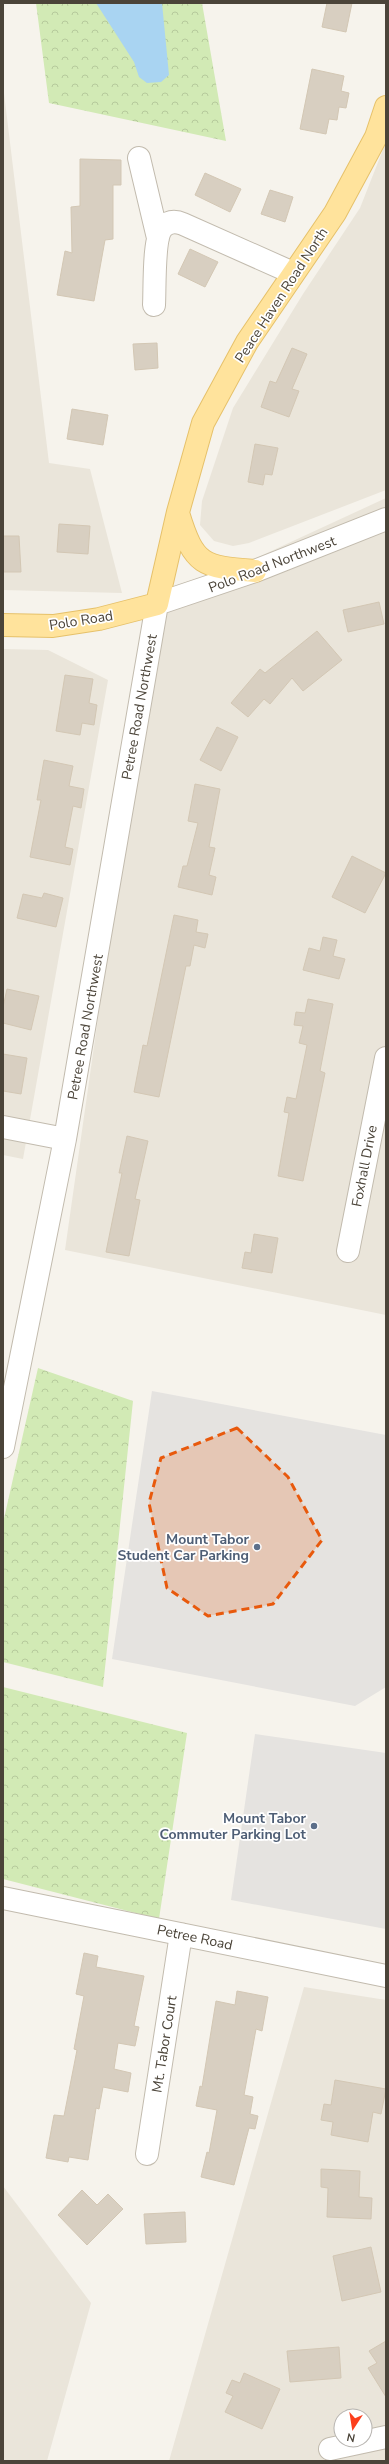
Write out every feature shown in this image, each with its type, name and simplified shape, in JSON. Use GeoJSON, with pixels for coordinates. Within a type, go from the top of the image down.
{"type":"FeatureCollection","features":[{"type":"Feature","properties":{"kind":"main road","name":"Peace Haven Road North"},"geometry":{"type":"LineString","coordinates":[[157,604],[178,512],[203,423],[247,342],[335,213],[376,137],[386,107]]}},
{"type":"Feature","properties":{"kind":"main road"},"geometry":{"type":"LineString","coordinates":[[178,512],[191,551],[202,561],[218,568],[255,571]]}},
{"type":"Feature","properties":{"kind":"main road","name":"Polo Road"},"geometry":{"type":"LineString","coordinates":[[3,625],[53,626],[99,619],[157,604]]}},
{"type":"Feature","properties":{"kind":"street"},"geometry":{"type":"LineString","coordinates":[[139,158],[158,238],[154,305]]}},
{"type":"Feature","properties":{"kind":"street"},"geometry":{"type":"LineString","coordinates":[[158,238],[162,228],[176,221],[294,273]]}},
{"type":"Feature","properties":{"kind":"street","name":"Polo Road Northwest"},"geometry":{"type":"LineString","coordinates":[[157,604],[255,571],[386,519]]}},
{"type":"Feature","properties":{"kind":"street","name":"Petree Road Northwest"},"geometry":{"type":"LineString","coordinates":[[3,1447],[65,1139],[157,604]]}},
{"type":"Feature","properties":{"kind":"street","name":"Foxhall Drive"},"geometry":{"type":"LineString","coordinates":[[348,1251],[386,1058]]}},
{"type":"Feature","properties":{"kind":"street"},"geometry":{"type":"LineString","coordinates":[[3,1127],[65,1139]]}},
{"type":"Feature","properties":{"kind":"street","name":"Petree Road"},"geometry":{"type":"LineString","coordinates":[[7,1902],[181,1934],[386,1976]]}},
{"type":"Feature","properties":{"kind":"street","name":"Mt. Tabor Court"},"geometry":{"type":"LineString","coordinates":[[148,2154],[181,1934]]}},
{"type":"Feature","properties":{"kind":"street"},"geometry":{"type":"LineString","coordinates":[[330,2449],[386,2437]]}},
{"type":"Feature","properties":{"kind":"highlighted area"},"geometry":{"type":"Polygon","coordinates":[[[237,1428],[288,1477],[322,1540],[273,1604],[208,1616],[167,1588],[149,1503],[161,1458],[237,1428]]]}},
{"type":"Feature","properties":{"kind":"shaded area"},"geometry":{"type":"Polygon","coordinates":[[[3,85],[49,463],[90,469],[122,593],[3,590],[3,85]]]}},
{"type":"Feature","properties":{"kind":"shaded area"},"geometry":{"type":"Polygon","coordinates":[[[386,142],[386,490],[249,543],[233,546],[214,541],[200,525],[202,501],[233,408],[303,294],[360,208],[386,142]]]}},
{"type":"Feature","properties":{"kind":"shaded area"},"geometry":{"type":"Polygon","coordinates":[[[386,498],[386,1315],[65,1250],[157,604],[386,498]]]}},
{"type":"Feature","properties":{"kind":"shaded area"},"geometry":{"type":"Polygon","coordinates":[[[3,649],[48,650],[108,680],[23,1159],[3,1155],[3,649]]]}},
{"type":"Feature","properties":{"kind":"shaded area","name":"Mount Tabor Student Car Parking"},"geometry":{"type":"Polygon","coordinates":[[[152,1391],[386,1435],[386,1687],[355,1706],[112,1659],[152,1391]]]}},
{"type":"Feature","properties":{"kind":"shaded area","name":"Mount Tabor Commuter Parking Lot"},"geometry":{"type":"Polygon","coordinates":[[[255,1734],[386,1753],[386,1929],[231,1900],[255,1734]]]}},
{"type":"Feature","properties":{"kind":"shaded area"},"geometry":{"type":"Polygon","coordinates":[[[304,1987],[386,2000],[386,2461],[169,2461],[304,1987]]]}},
{"type":"Feature","properties":{"kind":"shaded area"},"geometry":{"type":"Polygon","coordinates":[[[3,2186],[91,2303],[47,2461],[3,2461],[3,2186]]]}},
{"type":"Feature","properties":{"kind":"green space"},"geometry":{"type":"Polygon","coordinates":[[[36,3],[202,3],[226,141],[49,103],[36,3]]]}},
{"type":"Feature","properties":{"kind":"green space"},"geometry":{"type":"Polygon","coordinates":[[[38,1368],[133,1401],[103,1687],[3,1662],[3,1523],[38,1368]]]}},
{"type":"Feature","properties":{"kind":"green space"},"geometry":{"type":"Polygon","coordinates":[[[3,1687],[187,1733],[159,1919],[3,1879],[3,1687]]]}},
{"type":"Feature","properties":{"kind":"water"},"geometry":{"type":"Polygon","coordinates":[[[96,3],[162,3],[169,75],[161,82],[147,83],[139,77],[134,62],[96,3]]]}},
{"type":"Feature","properties":{"kind":"building"},"geometry":{"type":"Polygon","coordinates":[[[327,3],[352,3],[346,32],[322,27],[327,3]]]}},
{"type":"Feature","properties":{"kind":"building"},"geometry":{"type":"Polygon","coordinates":[[[312,69],[344,76],[341,91],[349,93],[346,108],[339,107],[337,120],[329,119],[326,134],[300,129],[312,69]]]}},
{"type":"Feature","properties":{"kind":"building"},"geometry":{"type":"Polygon","coordinates":[[[80,159],[121,160],[121,185],[113,185],[113,239],[105,240],[94,301],[57,295],[65,251],[72,253],[71,207],[80,206],[80,159]]]}},
{"type":"Feature","properties":{"kind":"building"},"geometry":{"type":"Polygon","coordinates":[[[205,173],[241,189],[230,212],[195,195],[205,173]]]}},
{"type":"Feature","properties":{"kind":"building"},"geometry":{"type":"Polygon","coordinates":[[[270,190],[293,197],[285,222],[261,214],[270,190]]]}},
{"type":"Feature","properties":{"kind":"building"},"geometry":{"type":"Polygon","coordinates":[[[190,249],[218,262],[205,287],[178,274],[190,249]]]}},
{"type":"Feature","properties":{"kind":"building"},"geometry":{"type":"Polygon","coordinates":[[[157,343],[158,368],[135,370],[133,344],[157,343]]]}},
{"type":"Feature","properties":{"kind":"building"},"geometry":{"type":"Polygon","coordinates":[[[292,348],[307,354],[292,389],[299,391],[289,417],[261,407],[270,381],[276,383],[292,348]]]}},
{"type":"Feature","properties":{"kind":"building"},"geometry":{"type":"Polygon","coordinates":[[[72,409],[108,415],[103,445],[67,439],[72,409]]]}},
{"type":"Feature","properties":{"kind":"building"},"geometry":{"type":"Polygon","coordinates":[[[255,444],[278,448],[272,475],[265,474],[263,485],[248,482],[255,444]]]}},
{"type":"Feature","properties":{"kind":"building"},"geometry":{"type":"Polygon","coordinates":[[[59,524],[90,526],[88,554],[57,552],[59,524]]]}},
{"type":"Feature","properties":{"kind":"building"},"geometry":{"type":"Polygon","coordinates":[[[3,536],[19,536],[21,572],[3,572],[3,536]]]}},
{"type":"Feature","properties":{"kind":"building"},"geometry":{"type":"Polygon","coordinates":[[[379,602],[384,624],[348,632],[343,610],[379,602]]]}},
{"type":"Feature","properties":{"kind":"building"},"geometry":{"type":"Polygon","coordinates":[[[317,631],[342,660],[303,691],[292,678],[270,704],[264,699],[248,717],[231,703],[260,669],[265,673],[317,631]]]}},
{"type":"Feature","properties":{"kind":"building"},"geometry":{"type":"Polygon","coordinates":[[[65,675],[93,679],[89,703],[97,705],[94,725],[82,723],[80,735],[56,731],[65,675]]]}},
{"type":"Feature","properties":{"kind":"building"},"geometry":{"type":"Polygon","coordinates":[[[217,727],[238,737],[221,771],[200,760],[217,727]]]}},
{"type":"Feature","properties":{"kind":"building"},"geometry":{"type":"Polygon","coordinates":[[[44,760],[73,766],[69,786],[84,789],[81,808],[73,806],[65,847],[73,849],[70,865],[30,857],[41,800],[37,800],[44,760]]]}},
{"type":"Feature","properties":{"kind":"building"},"geometry":{"type":"Polygon","coordinates":[[[195,784],[220,789],[209,847],[215,848],[209,875],[216,877],[212,895],[178,887],[183,866],[187,866],[198,823],[188,821],[195,784]]]}},
{"type":"Feature","properties":{"kind":"building"},"geometry":{"type":"Polygon","coordinates":[[[352,856],[386,873],[365,913],[332,897],[352,856]]]}},
{"type":"Feature","properties":{"kind":"building"},"geometry":{"type":"Polygon","coordinates":[[[44,893],[63,898],[56,927],[17,918],[23,894],[42,898],[44,893]]]}},
{"type":"Feature","properties":{"kind":"building"},"geometry":{"type":"Polygon","coordinates":[[[174,915],[198,920],[196,932],[208,934],[205,948],[194,945],[190,966],[186,966],[159,1097],[134,1092],[143,1045],[147,1046],[174,915]]]}},
{"type":"Feature","properties":{"kind":"building"},"geometry":{"type":"Polygon","coordinates":[[[323,937],[337,940],[333,956],[345,959],[339,979],[303,970],[309,948],[320,951],[323,937]]]}},
{"type":"Feature","properties":{"kind":"building"},"geometry":{"type":"Polygon","coordinates":[[[7,989],[39,996],[31,1030],[3,1023],[3,1007],[7,989]]]}},
{"type":"Feature","properties":{"kind":"building"},"geometry":{"type":"Polygon","coordinates":[[[308,999],[333,1004],[320,1071],[325,1073],[303,1181],[278,1176],[289,1113],[284,1112],[287,1097],[296,1099],[307,1045],[299,1043],[303,1026],[294,1025],[296,1012],[305,1013],[308,999]]]}},
{"type":"Feature","properties":{"kind":"building"},"geometry":{"type":"Polygon","coordinates":[[[3,1054],[27,1058],[21,1094],[3,1091],[3,1054]]]}},
{"type":"Feature","properties":{"kind":"building"},"geometry":{"type":"Polygon","coordinates":[[[127,1136],[148,1141],[135,1199],[140,1200],[129,1256],[106,1252],[122,1173],[119,1173],[127,1136]]]}},
{"type":"Feature","properties":{"kind":"building"},"geometry":{"type":"Polygon","coordinates":[[[254,1234],[278,1238],[272,1273],[242,1268],[245,1252],[251,1253],[254,1234]]]}},
{"type":"Feature","properties":{"kind":"building"},"geometry":{"type":"Polygon","coordinates":[[[84,1953],[98,1956],[96,1967],[144,1976],[134,2026],[139,2027],[135,2046],[118,2043],[114,2069],[131,2073],[128,2092],[103,2087],[99,2109],[96,2108],[88,2160],[69,2157],[68,2162],[46,2158],[54,2115],[64,2116],[77,2050],[74,2049],[84,1996],[76,1994],[84,1953]]]}},
{"type":"Feature","properties":{"kind":"building"},"geometry":{"type":"Polygon","coordinates":[[[237,1991],[268,1997],[262,2031],[256,2029],[244,2095],[253,2097],[250,2114],[258,2116],[255,2129],[249,2128],[234,2185],[201,2177],[207,2152],[209,2153],[217,2110],[196,2106],[200,2086],[202,2087],[216,2001],[235,2005],[237,1991]]]}},
{"type":"Feature","properties":{"kind":"building"},"geometry":{"type":"Polygon","coordinates":[[[335,2080],[386,2089],[381,2114],[373,2112],[368,2142],[331,2135],[333,2122],[321,2120],[324,2104],[331,2105],[335,2080]]]}},
{"type":"Feature","properties":{"kind":"building"},"geometry":{"type":"Polygon","coordinates":[[[321,2169],[360,2171],[359,2197],[372,2198],[371,2219],[327,2217],[328,2188],[321,2187],[321,2169]]]}},
{"type":"Feature","properties":{"kind":"building"},"geometry":{"type":"Polygon","coordinates":[[[82,2190],[97,2205],[108,2194],[123,2209],[87,2245],[58,2215],[82,2190]]]}},
{"type":"Feature","properties":{"kind":"building"},"geometry":{"type":"Polygon","coordinates":[[[185,2212],[186,2242],[146,2244],[144,2214],[185,2212]]]}},
{"type":"Feature","properties":{"kind":"building"},"geometry":{"type":"Polygon","coordinates":[[[371,2247],[381,2292],[342,2301],[333,2256],[371,2247]]]}},
{"type":"Feature","properties":{"kind":"building"},"geometry":{"type":"Polygon","coordinates":[[[386,2341],[386,2397],[368,2368],[377,2363],[369,2351],[386,2341]]]}},
{"type":"Feature","properties":{"kind":"building"},"geometry":{"type":"Polygon","coordinates":[[[339,2347],[341,2378],[290,2382],[287,2351],[339,2347]]]}},
{"type":"Feature","properties":{"kind":"building"},"geometry":{"type":"Polygon","coordinates":[[[244,2373],[280,2389],[262,2429],[225,2412],[233,2396],[226,2393],[232,2380],[240,2383],[244,2373]]]}},
{"type":"Feature","properties":{"kind":"place","name":"Mount Tabor Student Car Parking"},"geometry":{"type":"Point","coordinates":[257,1547]}},
{"type":"Feature","properties":{"kind":"place","name":"Mount Tabor Commuter Parking Lot"},"geometry":{"type":"Point","coordinates":[314,1826]}}]}
